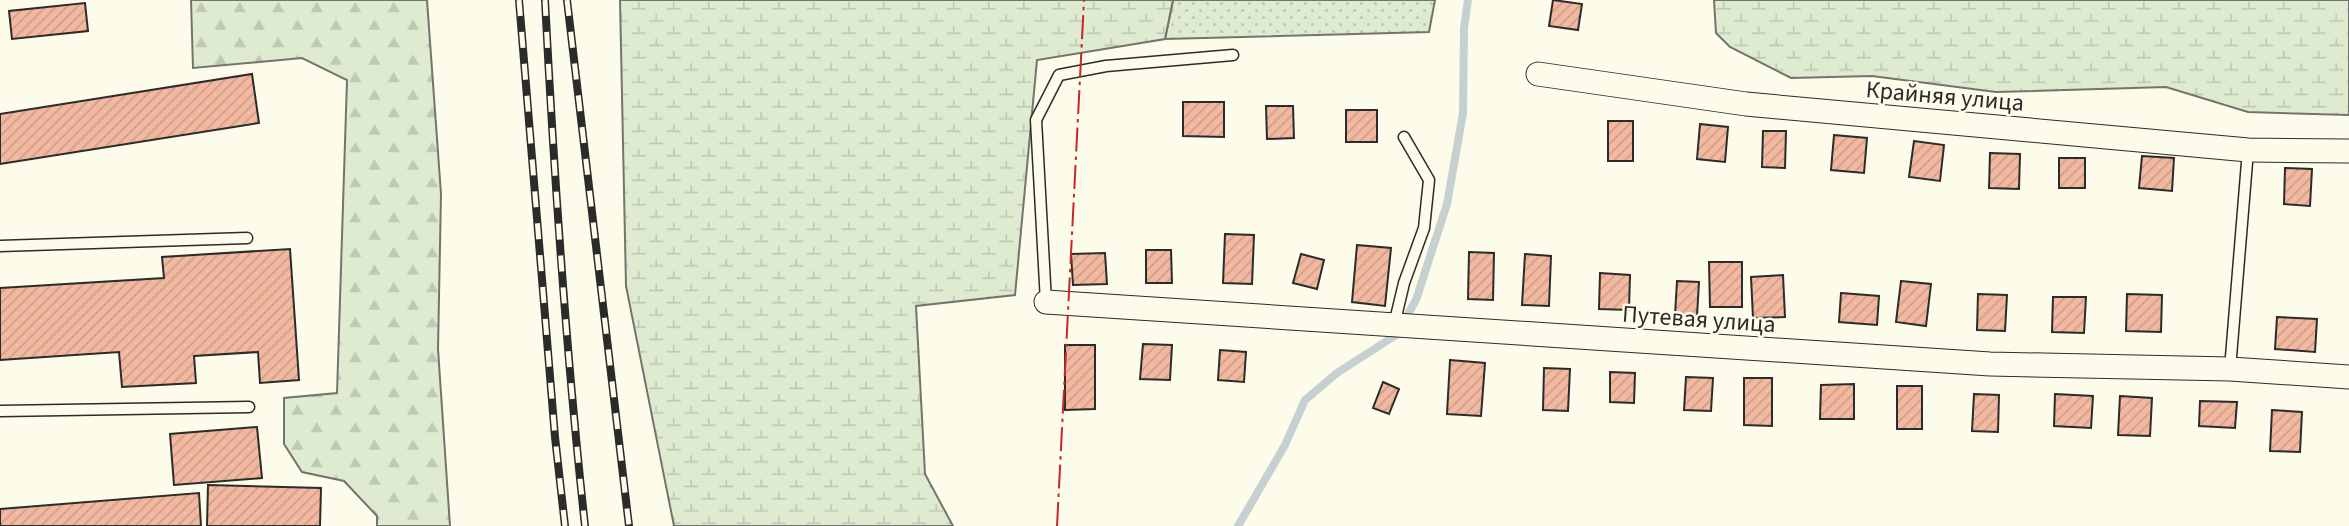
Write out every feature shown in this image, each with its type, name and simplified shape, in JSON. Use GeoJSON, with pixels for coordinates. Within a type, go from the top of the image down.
{"type":"FeatureCollection","features":[{"type":"Feature","properties":{"kind":"street","name":"Крайняя улица"},"geometry":{"type":"LineString","coordinates":[[1538,74],[1746,104],[2248,150],[2349,151]]}},
{"type":"Feature","properties":{"kind":"street","name":"Путевая улица"},"geometry":{"type":"LineString","coordinates":[[1046,302],[1990,363],[2230,369],[2349,377]]}},
{"type":"Feature","properties":{"kind":"lane"},"geometry":{"type":"LineString","coordinates":[[1046,302],[1037,120],[1059,75],[1132,63],[1233,55]]}},
{"type":"Feature","properties":{"kind":"lane"},"geometry":{"type":"LineString","coordinates":[[1404,137],[1429,180],[1424,228],[1405,283],[1404,325]]}},
{"type":"Feature","properties":{"kind":"lane"},"geometry":{"type":"LineString","coordinates":[[2230,369],[2248,150]]}},
{"type":"Feature","properties":{"kind":"lane"},"geometry":{"type":"LineString","coordinates":[[0,246],[247,238]]}},
{"type":"Feature","properties":{"kind":"lane"},"geometry":{"type":"LineString","coordinates":[[0,411],[249,407]]}},
{"type":"Feature","properties":{"kind":"green space"},"geometry":{"type":"Polygon","coordinates":[[[191,0],[427,0],[441,194],[438,349],[450,526],[377,526],[377,516],[344,481],[302,472],[284,444],[284,398],[337,393],[347,80],[302,58],[193,68],[191,0]]]}},
{"type":"Feature","properties":{"kind":"green space"},"geometry":{"type":"Polygon","coordinates":[[[620,0],[1173,0],[1165,39],[1037,60],[1015,295],[916,306],[925,474],[953,526],[674,526],[626,286],[620,0]]]}},
{"type":"Feature","properties":{"kind":"green space"},"geometry":{"type":"Polygon","coordinates":[[[1173,0],[1435,0],[1429,32],[1165,39],[1173,0]]]}},
{"type":"Feature","properties":{"kind":"green space"},"geometry":{"type":"Polygon","coordinates":[[[1714,0],[2349,0],[2349,115],[2248,112],[2166,87],[1996,92],[1872,76],[1791,78],[1730,47],[1716,33],[1714,0]]]}},
{"type":"Feature","properties":{"kind":"building"},"geometry":{"type":"Polygon","coordinates":[[[1553,0],[1582,4],[1578,30],[1549,26],[1553,0]]]}},
{"type":"Feature","properties":{"kind":"building"},"geometry":{"type":"Polygon","coordinates":[[[85,3],[88,31],[12,39],[9,11],[85,3]]]}},
{"type":"Feature","properties":{"kind":"building"},"geometry":{"type":"Polygon","coordinates":[[[252,74],[259,123],[0,164],[0,114],[252,74]]]}},
{"type":"Feature","properties":{"kind":"building"},"geometry":{"type":"Polygon","coordinates":[[[1183,102],[1224,102],[1224,137],[1183,136],[1183,102]]]}},
{"type":"Feature","properties":{"kind":"building"},"geometry":{"type":"Polygon","coordinates":[[[1266,106],[1293,106],[1294,138],[1267,139],[1266,106]]]}},
{"type":"Feature","properties":{"kind":"building"},"geometry":{"type":"Polygon","coordinates":[[[1346,110],[1377,110],[1377,142],[1346,142],[1346,110]]]}},
{"type":"Feature","properties":{"kind":"building"},"geometry":{"type":"Polygon","coordinates":[[[1608,121],[1633,121],[1633,161],[1608,161],[1608,121]]]}},
{"type":"Feature","properties":{"kind":"building"},"geometry":{"type":"Polygon","coordinates":[[[1700,124],[1728,127],[1725,162],[1697,159],[1700,124]]]}},
{"type":"Feature","properties":{"kind":"building"},"geometry":{"type":"Polygon","coordinates":[[[1763,131],[1786,131],[1785,168],[1762,167],[1763,131]]]}},
{"type":"Feature","properties":{"kind":"building"},"geometry":{"type":"Polygon","coordinates":[[[1834,135],[1867,138],[1864,173],[1831,170],[1834,135]]]}},
{"type":"Feature","properties":{"kind":"building"},"geometry":{"type":"Polygon","coordinates":[[[1914,141],[1944,145],[1940,181],[1909,177],[1914,141]]]}},
{"type":"Feature","properties":{"kind":"building"},"geometry":{"type":"Polygon","coordinates":[[[1990,153],[2020,154],[2019,189],[1989,188],[1990,153]]]}},
{"type":"Feature","properties":{"kind":"building"},"geometry":{"type":"Polygon","coordinates":[[[2142,156],[2174,158],[2172,191],[2139,188],[2142,156]]]}},
{"type":"Feature","properties":{"kind":"building"},"geometry":{"type":"Polygon","coordinates":[[[2059,158],[2085,158],[2085,188],[2059,188],[2059,158]]]}},
{"type":"Feature","properties":{"kind":"building"},"geometry":{"type":"Polygon","coordinates":[[[2285,168],[2312,169],[2310,206],[2284,204],[2285,168]]]}},
{"type":"Feature","properties":{"kind":"building"},"geometry":{"type":"Polygon","coordinates":[[[1225,234],[1254,235],[1252,284],[1223,283],[1225,234]]]}},
{"type":"Feature","properties":{"kind":"building"},"geometry":{"type":"Polygon","coordinates":[[[1357,245],[1391,248],[1385,306],[1352,302],[1357,245]]]}},
{"type":"Feature","properties":{"kind":"building"},"geometry":{"type":"Polygon","coordinates":[[[290,249],[299,380],[260,383],[258,352],[194,356],[196,383],[122,387],[119,352],[0,360],[0,288],[164,278],[162,257],[290,249]]]}},
{"type":"Feature","properties":{"kind":"building"},"geometry":{"type":"Polygon","coordinates":[[[1146,250],[1171,250],[1172,283],[1146,283],[1146,250]]]}},
{"type":"Feature","properties":{"kind":"building"},"geometry":{"type":"Polygon","coordinates":[[[1469,252],[1494,253],[1493,300],[1468,299],[1469,252]]]}},
{"type":"Feature","properties":{"kind":"building"},"geometry":{"type":"Polygon","coordinates":[[[1105,253],[1107,284],[1073,285],[1071,254],[1105,253]]]}},
{"type":"Feature","properties":{"kind":"building"},"geometry":{"type":"Polygon","coordinates":[[[1301,254],[1324,260],[1317,289],[1293,283],[1301,254]]]}},
{"type":"Feature","properties":{"kind":"building"},"geometry":{"type":"Polygon","coordinates":[[[1525,254],[1551,256],[1549,306],[1522,305],[1525,254]]]}},
{"type":"Feature","properties":{"kind":"building"},"geometry":{"type":"Polygon","coordinates":[[[1709,262],[1742,262],[1742,307],[1710,307],[1709,262]]]}},
{"type":"Feature","properties":{"kind":"building"},"geometry":{"type":"Polygon","coordinates":[[[1600,273],[1630,275],[1629,310],[1599,309],[1600,273]]]}},
{"type":"Feature","properties":{"kind":"building"},"geometry":{"type":"Polygon","coordinates":[[[1783,275],[1785,317],[1753,318],[1751,277],[1783,275]]]}},
{"type":"Feature","properties":{"kind":"building"},"geometry":{"type":"Polygon","coordinates":[[[1677,281],[1699,282],[1697,316],[1675,315],[1677,281]]]}},
{"type":"Feature","properties":{"kind":"building"},"geometry":{"type":"Polygon","coordinates":[[[1901,281],[1931,284],[1926,326],[1896,322],[1901,281]]]}},
{"type":"Feature","properties":{"kind":"building"},"geometry":{"type":"Polygon","coordinates":[[[1841,293],[1879,296],[1877,325],[1839,322],[1841,293]]]}},
{"type":"Feature","properties":{"kind":"building"},"geometry":{"type":"Polygon","coordinates":[[[1978,294],[2007,295],[2005,331],[1977,330],[1978,294]]]}},
{"type":"Feature","properties":{"kind":"building"},"geometry":{"type":"Polygon","coordinates":[[[2127,294],[2162,295],[2161,332],[2126,331],[2127,294]]]}},
{"type":"Feature","properties":{"kind":"building"},"geometry":{"type":"Polygon","coordinates":[[[2053,297],[2086,297],[2084,333],[2052,332],[2053,297]]]}},
{"type":"Feature","properties":{"kind":"building"},"geometry":{"type":"Polygon","coordinates":[[[2277,317],[2317,319],[2315,352],[2275,349],[2277,317]]]}},
{"type":"Feature","properties":{"kind":"building"},"geometry":{"type":"Polygon","coordinates":[[[1143,344],[1172,345],[1170,380],[1140,379],[1143,344]]]}},
{"type":"Feature","properties":{"kind":"building"},"geometry":{"type":"Polygon","coordinates":[[[1065,345],[1095,345],[1095,409],[1065,410],[1065,345]]]}},
{"type":"Feature","properties":{"kind":"building"},"geometry":{"type":"Polygon","coordinates":[[[1220,350],[1246,352],[1244,382],[1218,380],[1220,350]]]}},
{"type":"Feature","properties":{"kind":"building"},"geometry":{"type":"Polygon","coordinates":[[[1450,360],[1485,363],[1481,416],[1447,414],[1450,360]]]}},
{"type":"Feature","properties":{"kind":"building"},"geometry":{"type":"Polygon","coordinates":[[[1544,368],[1570,369],[1568,411],[1543,410],[1544,368]]]}},
{"type":"Feature","properties":{"kind":"building"},"geometry":{"type":"Polygon","coordinates":[[[1610,372],[1635,373],[1634,403],[1610,402],[1610,372]]]}},
{"type":"Feature","properties":{"kind":"building"},"geometry":{"type":"Polygon","coordinates":[[[1686,377],[1713,378],[1711,411],[1684,410],[1686,377]]]}},
{"type":"Feature","properties":{"kind":"building"},"geometry":{"type":"Polygon","coordinates":[[[1744,378],[1772,378],[1772,426],[1744,425],[1744,378]]]}},
{"type":"Feature","properties":{"kind":"building"},"geometry":{"type":"Polygon","coordinates":[[[1383,382],[1399,389],[1389,414],[1373,408],[1383,382]]]}},
{"type":"Feature","properties":{"kind":"building"},"geometry":{"type":"Polygon","coordinates":[[[1854,384],[1854,419],[1820,419],[1821,385],[1854,384]]]}},
{"type":"Feature","properties":{"kind":"building"},"geometry":{"type":"Polygon","coordinates":[[[1897,386],[1922,386],[1922,429],[1897,429],[1897,386]]]}},
{"type":"Feature","properties":{"kind":"building"},"geometry":{"type":"Polygon","coordinates":[[[1974,394],[1999,395],[1998,432],[1972,431],[1974,394]]]}},
{"type":"Feature","properties":{"kind":"building"},"geometry":{"type":"Polygon","coordinates":[[[2055,394],[2093,396],[2091,428],[2054,426],[2055,394]]]}},
{"type":"Feature","properties":{"kind":"building"},"geometry":{"type":"Polygon","coordinates":[[[2120,396],[2152,398],[2150,436],[2118,435],[2120,396]]]}},
{"type":"Feature","properties":{"kind":"building"},"geometry":{"type":"Polygon","coordinates":[[[2200,401],[2237,402],[2235,428],[2199,426],[2200,401]]]}},
{"type":"Feature","properties":{"kind":"building"},"geometry":{"type":"Polygon","coordinates":[[[2272,410],[2302,412],[2300,452],[2270,451],[2272,410]]]}},
{"type":"Feature","properties":{"kind":"building"},"geometry":{"type":"Polygon","coordinates":[[[257,427],[262,478],[174,485],[170,434],[257,427]]]}},
{"type":"Feature","properties":{"kind":"building"},"geometry":{"type":"Polygon","coordinates":[[[208,485],[321,488],[320,526],[207,526],[208,485]]]}},
{"type":"Feature","properties":{"kind":"building"},"geometry":{"type":"Polygon","coordinates":[[[199,493],[201,526],[0,526],[0,509],[199,493]]]}},
{"type":"Feature","properties":{"kind":"waterway"},"geometry":{"type":"LineString","coordinates":[[1238,526],[1285,445],[1305,400],[1337,373],[1396,335],[1416,300],[1447,204],[1463,113],[1464,28],[1468,0]]}},
{"type":"Feature","properties":{"kind":"railway"},"geometry":{"type":"LineString","coordinates":[[519,0],[555,437],[565,526]]}},
{"type":"Feature","properties":{"kind":"railway"},"geometry":{"type":"LineString","coordinates":[[545,0],[561,263],[585,526]]}},
{"type":"Feature","properties":{"kind":"railway"},"geometry":{"type":"LineString","coordinates":[[567,0],[629,526]]}},
{"type":"Feature","properties":{"kind":"power"},"geometry":{"type":"LineString","coordinates":[[1057,526],[1084,0]]}}]}
